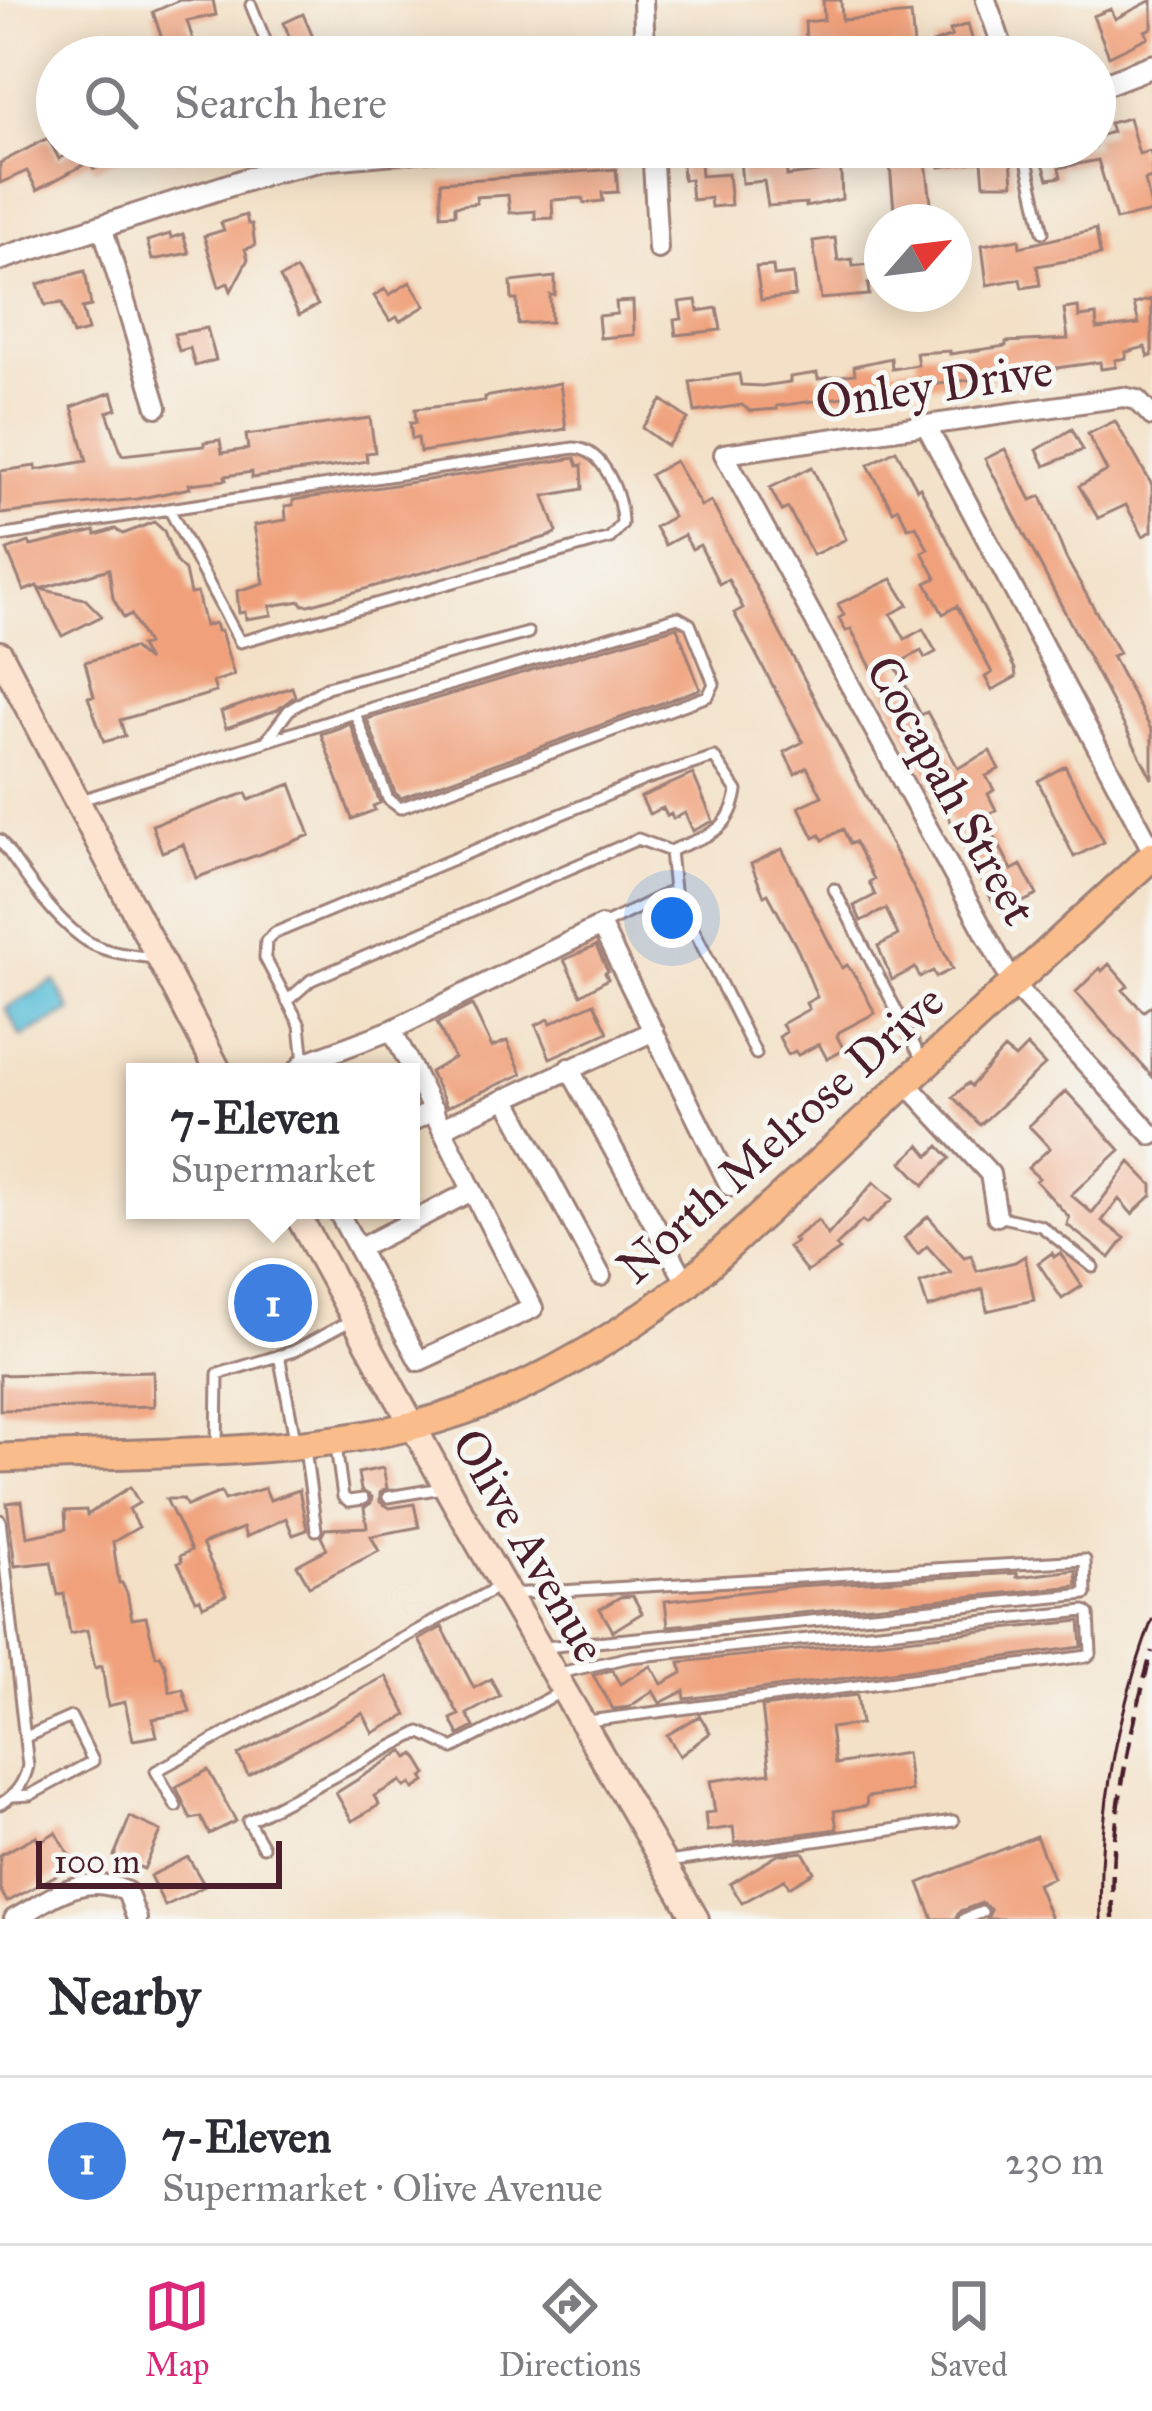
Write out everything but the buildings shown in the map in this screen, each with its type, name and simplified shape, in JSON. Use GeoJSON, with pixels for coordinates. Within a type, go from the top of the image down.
{"type":"FeatureCollection","features":[{"type":"Feature","properties":{"kind":"main road"},"geometry":{"type":"LineString","coordinates":[[0,654],[214,1063]]}},
{"type":"Feature","properties":{"kind":"main road","name":"North Melrose Drive"},"geometry":{"type":"LineString","coordinates":[[0,1457],[336,1440],[413,1426],[532,1379],[640,1320],[687,1284],[1152,853]]}},
{"type":"Feature","properties":{"kind":"main road","name":"Olive Avenue"},"geometry":{"type":"LineString","coordinates":[[301,1219],[447,1487],[696,1919]]}},
{"type":"Feature","properties":{"kind":"street"},"geometry":{"type":"LineString","coordinates":[[643,0],[644,36]]}},
{"type":"Feature","properties":{"kind":"street"},"geometry":{"type":"LineString","coordinates":[[986,0],[999,36]]}},
{"type":"Feature","properties":{"kind":"street"},"geometry":{"type":"LineString","coordinates":[[1116,80],[1152,66]]}},
{"type":"Feature","properties":{"kind":"street"},"geometry":{"type":"LineString","coordinates":[[0,259],[269,168]]}},
{"type":"Feature","properties":{"kind":"street"},"geometry":{"type":"LineString","coordinates":[[653,168],[658,249]]}},
{"type":"Feature","properties":{"kind":"street"},"geometry":{"type":"LineString","coordinates":[[102,226],[157,407]]}},
{"type":"Feature","properties":{"kind":"street","name":"Onley Drive"},"geometry":{"type":"LineString","coordinates":[[724,454],[1123,398],[1149,408]]}},
{"type":"Feature","properties":{"kind":"street"},"geometry":{"type":"LineString","coordinates":[[927,427],[1152,853]]}},
{"type":"Feature","properties":{"kind":"street","name":"Cocapah Street"},"geometry":{"type":"LineString","coordinates":[[724,454],[1013,984],[1152,1135]]}},
{"type":"Feature","properties":{"kind":"street"},"geometry":{"type":"LineString","coordinates":[[310,1063],[392,1030],[601,926],[730,1186]]}},
{"type":"Feature","properties":{"kind":"street"},"geometry":{"type":"LineString","coordinates":[[392,1030],[410,1063]]}},
{"type":"Feature","properties":{"kind":"street"},"geometry":{"type":"LineString","coordinates":[[420,1121],[506,1098],[654,1030]]}},
{"type":"Feature","properties":{"kind":"street"},"geometry":{"type":"LineString","coordinates":[[569,1068],[687,1284]]}},
{"type":"Feature","properties":{"kind":"street"},"geometry":{"type":"LineString","coordinates":[[915,1074],[990,1174],[998,1216]]}},
{"type":"Feature","properties":{"kind":"street"},"geometry":{"type":"LineString","coordinates":[[342,1219],[419,1361],[533,1308],[470,1192],[420,1082]]}},
{"type":"Feature","properties":{"kind":"street"},"geometry":{"type":"LineString","coordinates":[[506,1098],[601,1276]]}},
{"type":"Feature","properties":{"kind":"street"},"geometry":{"type":"LineString","coordinates":[[420,1217],[470,1192]]}},
{"type":"Feature","properties":{"kind":"street"},"geometry":{"type":"LineString","coordinates":[[358,1249],[417,1219]]}},
{"type":"Feature","properties":{"kind":"street"},"geometry":{"type":"LineString","coordinates":[[14,1919],[80,1884],[106,1882],[128,1892],[136,1919]]}},
{"type":"Feature","properties":{"kind":"lane"},"geometry":{"type":"LineString","coordinates":[[251,5],[264,36]]}},
{"type":"Feature","properties":{"kind":"lane"},"geometry":{"type":"LineString","coordinates":[[1029,168],[1043,232]]}},
{"type":"Feature","properties":{"kind":"lane"},"geometry":{"type":"LineString","coordinates":[[0,536],[170,509],[588,448],[597,456],[622,506],[622,524],[610,538],[240,641],[170,509]]}},
{"type":"Feature","properties":{"kind":"lane"},"geometry":{"type":"LineString","coordinates":[[79,801],[355,713],[678,616],[690,624],[714,684],[709,696],[400,808],[388,799],[355,713]]}},
{"type":"Feature","properties":{"kind":"lane"},"geometry":{"type":"LineString","coordinates":[[266,741],[289,710],[327,687],[528,633]]}},
{"type":"Feature","properties":{"kind":"lane"},"geometry":{"type":"LineString","coordinates":[[287,1001],[311,980],[638,839],[670,851],[722,828],[734,810],[737,790],[714,757],[646,779],[274,933],[266,941],[265,958],[287,1001],[300,1025],[300,1063]]}},
{"type":"Feature","properties":{"kind":"lane"},"geometry":{"type":"LineString","coordinates":[[0,840],[30,882],[81,938],[112,952],[157,959]]}},
{"type":"Feature","properties":{"kind":"lane"},"geometry":{"type":"LineString","coordinates":[[670,851],[674,890],[756,1054]]}},
{"type":"Feature","properties":{"kind":"lane"},"geometry":{"type":"LineString","coordinates":[[834,889],[915,1074]]}},
{"type":"Feature","properties":{"kind":"lane"},"geometry":{"type":"LineString","coordinates":[[601,926],[674,890]]}},
{"type":"Feature","properties":{"kind":"lane"},"geometry":{"type":"LineString","coordinates":[[998,1216],[1042,1226],[1093,1267]]}},
{"type":"Feature","properties":{"kind":"lane"},"geometry":{"type":"LineString","coordinates":[[217,1448],[218,1375],[279,1355],[355,1319]]}},
{"type":"Feature","properties":{"kind":"lane"},"geometry":{"type":"LineString","coordinates":[[279,1355],[316,1530]]}},
{"type":"Feature","properties":{"kind":"lane"},"geometry":{"type":"LineString","coordinates":[[336,1440],[343,1497],[363,1499]]}},
{"type":"Feature","properties":{"kind":"lane"},"geometry":{"type":"LineString","coordinates":[[388,1497],[447,1487]]}},
{"type":"Feature","properties":{"kind":"lane"},"geometry":{"type":"LineString","coordinates":[[0,1520],[6,1612],[28,1736],[25,1779],[0,1804]]}},
{"type":"Feature","properties":{"kind":"lane"},"geometry":{"type":"LineString","coordinates":[[176,1806],[156,1771],[505,1589],[1085,1560],[1086,1594],[539,1648]]}},
{"type":"Feature","properties":{"kind":"lane"},"geometry":{"type":"LineString","coordinates":[[262,1847],[248,1821],[315,1786],[420,1732],[453,1748],[559,1682],[630,1657],[1089,1614],[1088,1656],[582,1722]]}},
{"type":"Feature","properties":{"kind":"lane"},"geometry":{"type":"LineString","coordinates":[[13,1796],[30,1795],[93,1761],[71,1718],[28,1736]]}},
{"type":"Feature","properties":{"kind":"lane"},"geometry":{"type":"LineString","coordinates":[[663,1863],[953,1821]]}},
{"type":"Feature","properties":{"kind":"lane"},"geometry":{"type":"LineString","coordinates":[[964,1919],[982,1912]]}},
{"type":"Feature","properties":{"kind":"water"},"geometry":{"type":"Polygon","coordinates":[[[55,981],[71,1011],[21,1037],[6,1008],[55,981]]]}},
{"type":"Feature","properties":{"kind":"tram line"},"geometry":{"type":"LineString","coordinates":[[1101,1919],[1102,1844],[1112,1767],[1152,1620]]}},
{"type":"Feature","properties":{"kind":"railway"},"geometry":{"type":"LineString","coordinates":[[1113,1919],[1122,1783],[1152,1651]]}},
{"type":"Feature","properties":{"kind":"place","name":"7-Eleven"},"geometry":{"type":"Point","coordinates":[273,1303]}}]}
